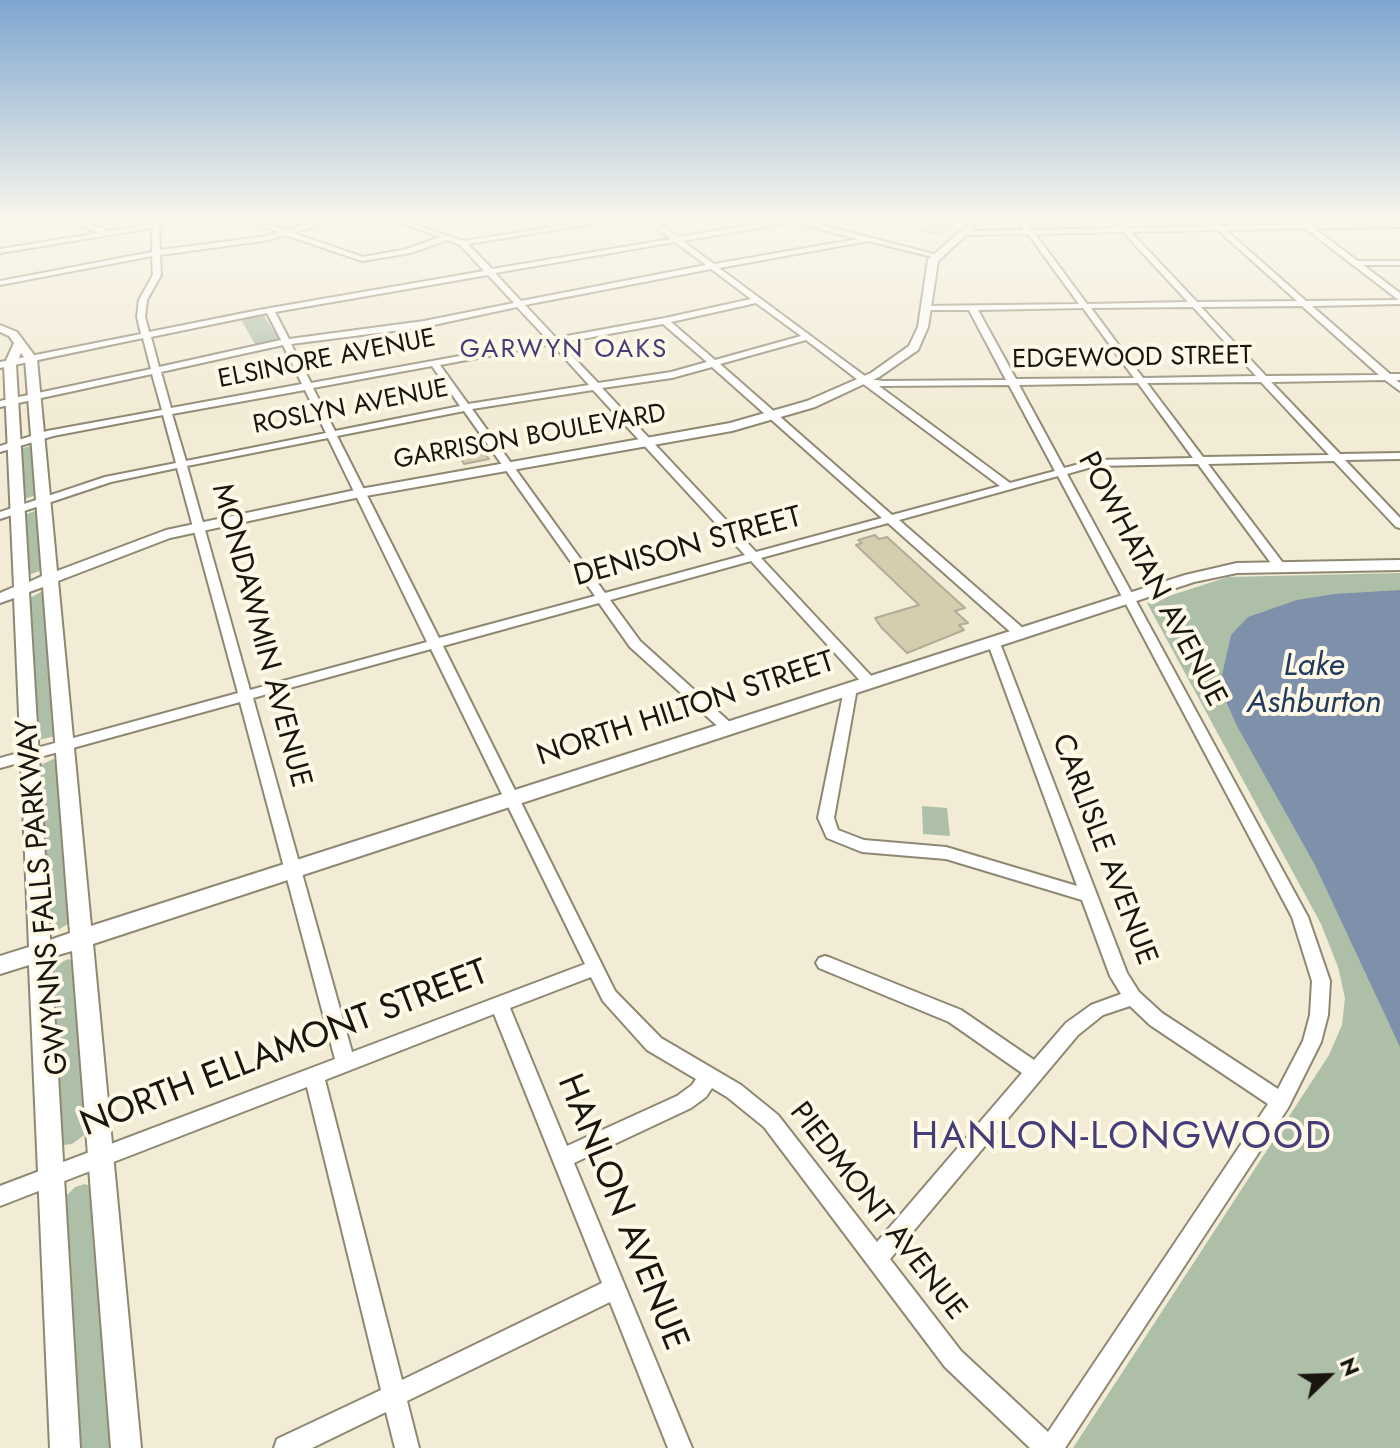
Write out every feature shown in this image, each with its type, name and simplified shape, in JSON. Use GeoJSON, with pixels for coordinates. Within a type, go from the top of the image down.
{"type":"FeatureCollection","features":[{"type":"Feature","properties":{"kind":"main road","name":"GARRISON BOULEVARD"},"geometry":{"type":"LineString","coordinates":[[0,598],[153,538],[199,527],[360,493],[647,442],[773,416],[865,381],[914,348],[921,336],[929,287]]}},
{"type":"Feature","properties":{"kind":"main road"},"geometry":{"type":"LineString","coordinates":[[1384,287],[1400,300]]}},
{"type":"Feature","properties":{"kind":"main road"},"geometry":{"type":"LineString","coordinates":[[0,328],[13,334],[31,359]]}},
{"type":"Feature","properties":{"kind":"main road","name":"GWYNNS FALLS PARKWAY"},"geometry":{"type":"LineString","coordinates":[[19,344],[5,364],[7,447],[18,509],[65,1448]]}},
{"type":"Feature","properties":{"kind":"main road","name":"GWYNNS FALLS PARKWAY"},"geometry":{"type":"LineString","coordinates":[[31,359],[126,1448]]}},
{"type":"Feature","properties":{"kind":"main road","name":"NORTH HILTON STREET"},"geometry":{"type":"LineString","coordinates":[[0,965],[1209,573],[1280,567],[1400,565]]}},
{"type":"Feature","properties":{"kind":"street","name":"MONDAWMIN AVENUE"},"geometry":{"type":"LineString","coordinates":[[151,287],[141,305],[146,335],[346,1063]]}},
{"type":"Feature","properties":{"kind":"street"},"geometry":{"type":"LineString","coordinates":[[5,364],[270,310],[410,287]]}},
{"type":"Feature","properties":{"kind":"street"},"geometry":{"type":"LineString","coordinates":[[503,287],[869,682]]}},
{"type":"Feature","properties":{"kind":"street"},"geometry":{"type":"LineString","coordinates":[[6,403],[285,342],[398,328],[610,287]]}},
{"type":"Feature","properties":{"kind":"street"},"geometry":{"type":"LineString","coordinates":[[740,287],[1008,487]]}},
{"type":"Feature","properties":{"kind":"street"},"geometry":{"type":"LineString","coordinates":[[1071,287],[1280,567]]}},
{"type":"Feature","properties":{"kind":"street"},"geometry":{"type":"LineString","coordinates":[[1178,287],[1400,525]]}},
{"type":"Feature","properties":{"kind":"street"},"geometry":{"type":"LineString","coordinates":[[1286,287],[1400,388]]}},
{"type":"Feature","properties":{"kind":"street","name":"ELSINORE AVENUE"},"geometry":{"type":"LineString","coordinates":[[7,447],[38,437],[665,321],[758,300]]}},
{"type":"Feature","properties":{"kind":"street"},"geometry":{"type":"LineString","coordinates":[[926,308],[1400,300]]}},
{"type":"Feature","properties":{"kind":"street","name":"POWHATAN AVENUE"},"geometry":{"type":"LineString","coordinates":[[972,307],[1300,917],[1321,981],[1319,1015],[1312,1042],[1281,1102],[1049,1448]]}},
{"type":"Feature","properties":{"kind":"street","name":"PIEDMONT AVENUE"},"geometry":{"type":"LineString","coordinates":[[270,310],[609,996],[640,1031],[670,1056],[734,1091],[771,1121],[953,1359],[1049,1448]]}},
{"type":"Feature","properties":{"kind":"street"},"geometry":{"type":"LineString","coordinates":[[665,321],[1020,633]]}},
{"type":"Feature","properties":{"kind":"street","name":"ROSLYN AVENUE"},"geometry":{"type":"LineString","coordinates":[[0,516],[92,483],[466,408],[715,365],[808,337]]}},
{"type":"Feature","properties":{"kind":"street"},"geometry":{"type":"LineString","coordinates":[[434,363],[642,652],[728,728]]}},
{"type":"Feature","properties":{"kind":"street","name":"EDGEWOOD STREET"},"geometry":{"type":"LineString","coordinates":[[865,381],[876,384],[1400,377]]}},
{"type":"Feature","properties":{"kind":"street","name":"DENISON STREET"},"geometry":{"type":"LineString","coordinates":[[0,763],[1104,462],[1400,456]]}},
{"type":"Feature","properties":{"kind":"street","name":"CARLISLE AVENUE"},"geometry":{"type":"LineString","coordinates":[[993,641],[1114,966],[1133,997],[1183,1039],[1281,1102]]}},
{"type":"Feature","properties":{"kind":"street"},"geometry":{"type":"LineString","coordinates":[[850,688],[826,818],[832,834],[862,846],[946,853],[1087,895]]}},
{"type":"Feature","properties":{"kind":"street"},"geometry":{"type":"LineString","coordinates":[[825,963],[955,1016],[1034,1071]]}},
{"type":"Feature","properties":{"kind":"street","name":"NORTH ELLAMONT STREET"},"geometry":{"type":"LineString","coordinates":[[0,1196],[594,968]]}},
{"type":"Feature","properties":{"kind":"street"},"geometry":{"type":"LineString","coordinates":[[876,1259],[1034,1071],[1087,1017],[1133,997]]}},
{"type":"Feature","properties":{"kind":"street","name":"HANLON AVENUE"},"geometry":{"type":"LineString","coordinates":[[499,1004],[680,1448]]}},
{"type":"Feature","properties":{"kind":"street"},"geometry":{"type":"LineString","coordinates":[[314,1075],[407,1448]]}},
{"type":"Feature","properties":{"kind":"street"},"geometry":{"type":"LineString","coordinates":[[562,1158],[684,1102],[699,1091],[709,1076]]}},
{"type":"Feature","properties":{"kind":"street"},"geometry":{"type":"LineString","coordinates":[[286,1448],[615,1288]]}},
{"type":"Feature","properties":{"kind":"green space"},"geometry":{"type":"Polygon","coordinates":[[[263,314],[280,341],[256,346],[240,318],[263,314]]]}},
{"type":"Feature","properties":{"kind":"green space"},"geometry":{"type":"Polygon","coordinates":[[[33,447],[37,495],[24,499],[20,449],[33,447]]]}},
{"type":"Feature","properties":{"kind":"green space"},"geometry":{"type":"Polygon","coordinates":[[[38,512],[43,570],[28,575],[24,515],[38,512]]]}},
{"type":"Feature","properties":{"kind":"green space"},"geometry":{"type":"Polygon","coordinates":[[[1400,573],[1400,1448],[1073,1448],[1329,1055],[1342,1025],[1345,998],[1338,967],[1321,924],[1147,603],[1228,577],[1400,573]]]}},
{"type":"Feature","properties":{"kind":"green space"},"geometry":{"type":"Polygon","coordinates":[[[46,592],[55,736],[39,740],[36,739],[28,599],[46,592]]]}},
{"type":"Feature","properties":{"kind":"green space"},"geometry":{"type":"Polygon","coordinates":[[[53,759],[58,761],[71,922],[51,931],[39,766],[53,759]]]}},
{"type":"Feature","properties":{"kind":"green space"},"geometry":{"type":"Polygon","coordinates":[[[922,806],[947,808],[950,836],[923,834],[922,806]]]}},
{"type":"Feature","properties":{"kind":"green space"},"geometry":{"type":"Polygon","coordinates":[[[68,959],[73,961],[87,1133],[72,1144],[63,1145],[60,1141],[51,968],[68,959]]]}},
{"type":"Feature","properties":{"kind":"green space"},"geometry":{"type":"Polygon","coordinates":[[[85,1184],[92,1187],[115,1448],[78,1448],[65,1197],[75,1187],[85,1184]]]}},
{"type":"Feature","properties":{"kind":"water","name":"Lake Ashburton"},"geometry":{"type":"Polygon","coordinates":[[[1400,590],[1400,1047],[1315,865],[1237,726],[1224,697],[1222,675],[1231,635],[1248,617],[1297,600],[1400,590]]]}},
{"type":"Feature","properties":{"kind":"building"},"geometry":{"type":"Polygon","coordinates":[[[475,440],[489,459],[464,464],[453,445],[475,440]]]}},
{"type":"Feature","properties":{"kind":"building"},"geometry":{"type":"Polygon","coordinates":[[[875,535],[879,539],[887,537],[965,608],[955,611],[968,623],[959,625],[964,630],[907,653],[881,627],[875,618],[919,605],[856,545],[862,543],[858,540],[875,535]]]}},
{"type":"Feature","properties":{"kind":"district","name":"GARWYN OAKS"},"geometry":{"type":"Point","coordinates":[564,351]}},
{"type":"Feature","properties":{"kind":"district","name":"HANLON-LONGWOOD"},"geometry":{"type":"Point","coordinates":[1122,1139]}}]}
